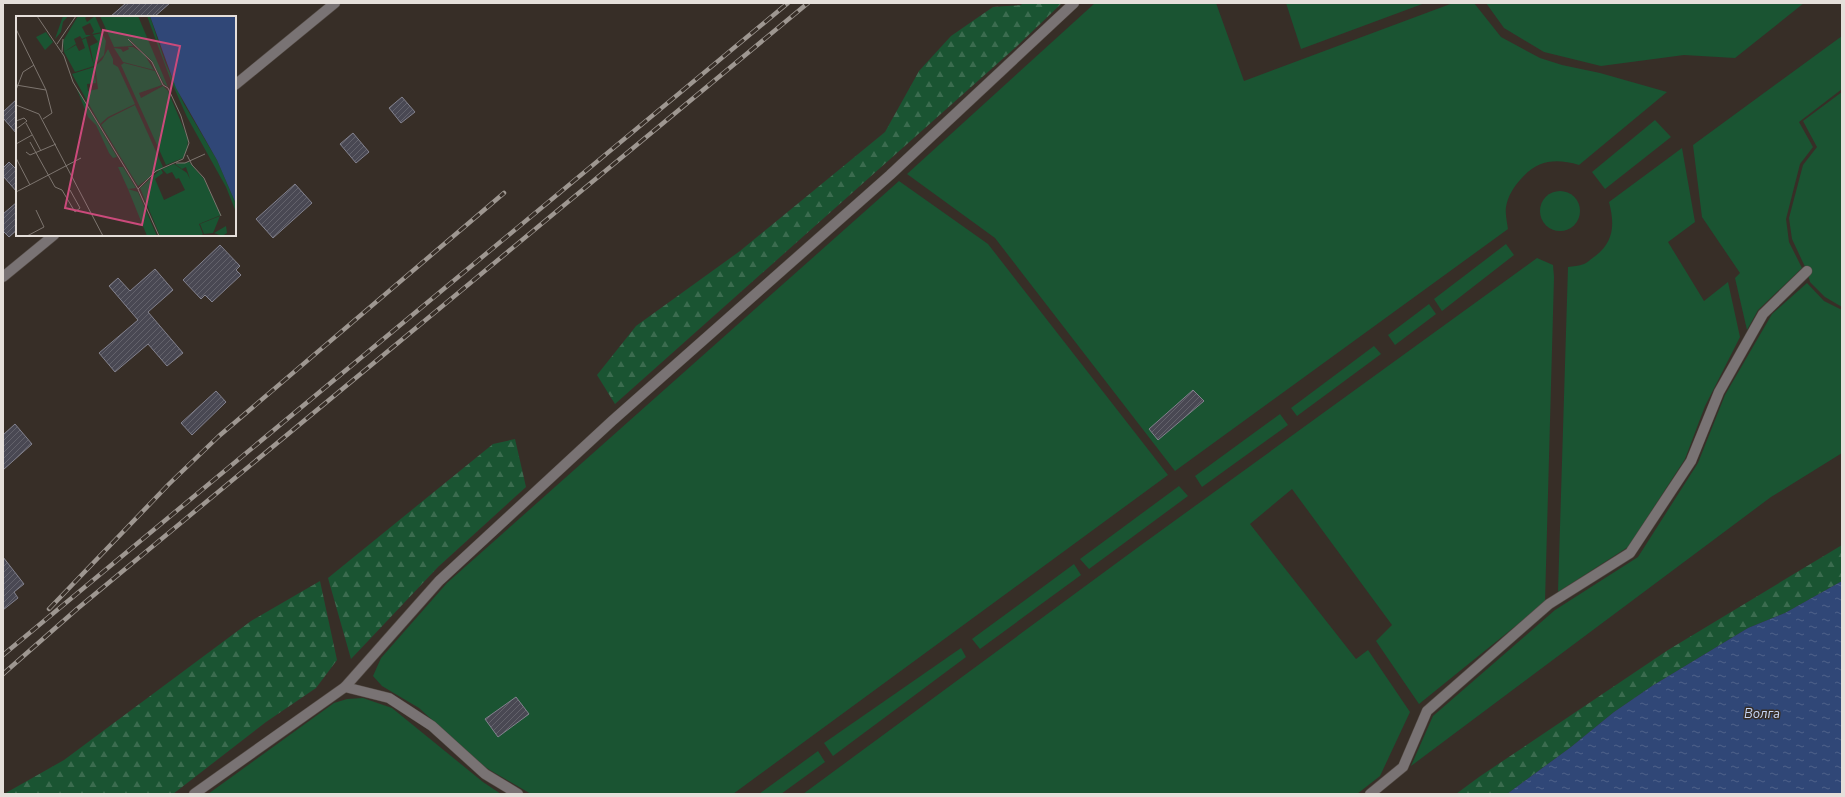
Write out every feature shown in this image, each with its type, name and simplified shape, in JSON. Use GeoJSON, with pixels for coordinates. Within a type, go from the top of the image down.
{"type":"FeatureCollection","features":[{"type":"Feature","properties":{"kind":"street"},"geometry":{"type":"LineString","coordinates":[[236,84],[335,3]]}},
{"type":"Feature","properties":{"kind":"street"},"geometry":{"type":"LineString","coordinates":[[194,794],[345,687],[445,576],[612,421],[890,175],[1074,3]]}},
{"type":"Feature","properties":{"kind":"street"},"geometry":{"type":"LineString","coordinates":[[3,277],[53,236]]}},
{"type":"Feature","properties":{"kind":"street"},"geometry":{"type":"LineString","coordinates":[[1370,794],[1403,767],[1427,711],[1549,604],[1630,553],[1691,461],[1719,392],[1763,314],[1807,271]]}},
{"type":"Feature","properties":{"kind":"street"},"geometry":{"type":"LineString","coordinates":[[345,687],[389,698],[432,726],[485,774],[518,794]]}},
{"type":"Feature","properties":{"kind":"green space"},"geometry":{"type":"Polygon","coordinates":[[[1023,3],[1062,3],[1016,47],[615,404],[597,375],[636,326],[740,251],[885,132],[919,71],[951,36],[993,7],[1021,5],[1023,3]]]}},
{"type":"Feature","properties":{"kind":"green space"},"geometry":{"type":"Polygon","coordinates":[[[1095,3],[1216,3],[1244,81],[1453,3],[1474,3],[1501,37],[1540,58],[1667,92],[1579,165],[1554,161],[1547,162],[1526,173],[1509,196],[1506,210],[1508,229],[1175,471],[995,238],[907,174],[1095,3]]]}},
{"type":"Feature","properties":{"kind":"green space"},"geometry":{"type":"Polygon","coordinates":[[[1286,3],[1425,3],[1301,49],[1286,3]]]}},
{"type":"Feature","properties":{"kind":"green space"},"geometry":{"type":"Polygon","coordinates":[[[1486,3],[1804,3],[1735,58],[1684,55],[1601,66],[1544,52],[1504,28],[1486,3]]]}},
{"type":"Feature","properties":{"kind":"green space"},"geometry":{"type":"Polygon","coordinates":[[[1842,36],[1842,89],[1799,122],[1813,147],[1800,164],[1786,219],[1789,242],[1802,268],[1758,310],[1747,330],[1735,278],[1740,273],[1702,217],[1693,145],[1842,36]]]}},
{"type":"Feature","properties":{"kind":"green space"},"geometry":{"type":"Polygon","coordinates":[[[1842,92],[1842,307],[1825,297],[1810,282],[1807,271],[1792,239],[1789,218],[1803,165],[1817,147],[1803,121],[1842,92]]]}},
{"type":"Feature","properties":{"kind":"green space"},"geometry":{"type":"Polygon","coordinates":[[[1655,120],[1671,137],[1605,189],[1592,172],[1655,120]]]}},
{"type":"Feature","properties":{"kind":"green space"},"geometry":{"type":"Polygon","coordinates":[[[1682,148],[1695,222],[1668,242],[1704,301],[1728,282],[1740,337],[1705,406],[1685,459],[1628,547],[1558,592],[1568,267],[1585,263],[1601,251],[1606,245],[1612,226],[1609,202],[1682,148]]]}},
{"type":"Feature","properties":{"kind":"green space"},"geometry":{"type":"Polygon","coordinates":[[[899,181],[988,244],[1168,475],[733,794],[531,794],[483,766],[419,708],[382,686],[373,676],[381,658],[447,583],[899,181]]]}},
{"type":"Feature","properties":{"kind":"green space"},"geometry":{"type":"Polygon","coordinates":[[[1564,191],[1571,194],[1577,200],[1580,211],[1579,219],[1571,228],[1564,231],[1556,231],[1549,228],[1541,219],[1540,207],[1543,200],[1552,192],[1564,191]]]}},
{"type":"Feature","properties":{"kind":"green space"},"geometry":{"type":"Polygon","coordinates":[[[1506,244],[1514,255],[1442,311],[1434,299],[1506,244]]]}},
{"type":"Feature","properties":{"kind":"green space"},"geometry":{"type":"Polygon","coordinates":[[[1537,258],[1553,265],[1554,277],[1545,602],[1419,704],[1376,641],[1392,625],[1292,489],[1250,524],[1356,659],[1368,650],[1410,712],[1380,776],[1357,794],[803,794],[1137,548],[1537,258]]]}},
{"type":"Feature","properties":{"kind":"green space"},"geometry":{"type":"Polygon","coordinates":[[[1807,283],[1824,301],[1842,310],[1842,453],[1771,497],[1411,766],[1433,716],[1555,610],[1638,557],[1698,463],[1725,395],[1772,314],[1807,283]]]}},
{"type":"Feature","properties":{"kind":"green space"},"geometry":{"type":"Polygon","coordinates":[[[1429,304],[1436,314],[1395,345],[1388,335],[1429,304]]]}},
{"type":"Feature","properties":{"kind":"green space"},"geometry":{"type":"Polygon","coordinates":[[[1374,346],[1381,354],[1297,416],[1291,408],[1374,346]]]}},
{"type":"Feature","properties":{"kind":"green space"},"geometry":{"type":"Polygon","coordinates":[[[1280,414],[1288,425],[1202,487],[1195,476],[1280,414]]]}},
{"type":"Feature","properties":{"kind":"green space"},"geometry":{"type":"Polygon","coordinates":[[[515,439],[526,487],[438,567],[351,659],[328,578],[493,444],[515,439]]]}},
{"type":"Feature","properties":{"kind":"green space"},"geometry":{"type":"Polygon","coordinates":[[[1179,486],[1188,496],[1089,569],[1080,559],[1179,486]]]}},
{"type":"Feature","properties":{"kind":"green space"},"geometry":{"type":"Polygon","coordinates":[[[1842,545],[1842,581],[1785,613],[1748,628],[1652,686],[1614,712],[1571,747],[1507,794],[1456,794],[1668,650],[1842,545]]]}},
{"type":"Feature","properties":{"kind":"green space"},"geometry":{"type":"Polygon","coordinates":[[[1074,564],[1081,575],[980,649],[972,639],[1074,564]]]}},
{"type":"Feature","properties":{"kind":"green space"},"geometry":{"type":"Polygon","coordinates":[[[320,581],[337,660],[316,688],[266,722],[173,794],[4,794],[64,760],[251,621],[320,581]]]}},
{"type":"Feature","properties":{"kind":"green space"},"geometry":{"type":"Polygon","coordinates":[[[961,648],[966,657],[833,756],[824,743],[961,648]]]}},
{"type":"Feature","properties":{"kind":"green space"},"geometry":{"type":"Polygon","coordinates":[[[363,698],[392,708],[483,782],[501,794],[208,794],[334,703],[347,699],[363,698]]]}},
{"type":"Feature","properties":{"kind":"green space"},"geometry":{"type":"Polygon","coordinates":[[[818,751],[825,762],[781,794],[759,794],[818,751]]]}},
{"type":"Feature","properties":{"kind":"water","name":"Волга"},"geometry":{"type":"Polygon","coordinates":[[[1842,581],[1842,794],[1507,794],[1571,747],[1614,712],[1652,686],[1748,628],[1785,613],[1842,581]]]}},
{"type":"Feature","properties":{"kind":"building"},"geometry":{"type":"Polygon","coordinates":[[[126,3],[170,3],[155,16],[111,16],[126,3]]]}},
{"type":"Feature","properties":{"kind":"building"},"geometry":{"type":"Polygon","coordinates":[[[402,97],[415,112],[401,123],[389,108],[402,97]]]}},
{"type":"Feature","properties":{"kind":"building"},"geometry":{"type":"Polygon","coordinates":[[[16,100],[16,133],[3,118],[3,112],[16,100]]]}},
{"type":"Feature","properties":{"kind":"building"},"geometry":{"type":"Polygon","coordinates":[[[353,133],[369,152],[356,163],[340,144],[353,133]]]}},
{"type":"Feature","properties":{"kind":"building"},"geometry":{"type":"Polygon","coordinates":[[[9,162],[16,169],[16,191],[3,176],[3,168],[9,162]]]}},
{"type":"Feature","properties":{"kind":"building"},"geometry":{"type":"Polygon","coordinates":[[[295,184],[312,203],[273,238],[256,219],[295,184]]]}},
{"type":"Feature","properties":{"kind":"building"},"geometry":{"type":"Polygon","coordinates":[[[16,203],[16,231],[9,237],[3,231],[3,214],[16,203]]]}},
{"type":"Feature","properties":{"kind":"building"},"geometry":{"type":"Polygon","coordinates":[[[220,245],[240,266],[236,270],[241,275],[212,302],[205,295],[201,299],[183,280],[220,245]]]}},
{"type":"Feature","properties":{"kind":"building"},"geometry":{"type":"Polygon","coordinates":[[[155,269],[173,290],[148,312],[183,353],[167,366],[148,344],[115,372],[99,353],[138,320],[109,286],[118,278],[130,291],[155,269]]]}},
{"type":"Feature","properties":{"kind":"building"},"geometry":{"type":"Polygon","coordinates":[[[1193,390],[1204,401],[1158,440],[1149,429],[1193,390]]]}},
{"type":"Feature","properties":{"kind":"building"},"geometry":{"type":"Polygon","coordinates":[[[216,391],[226,402],[192,435],[181,423],[216,391]]]}},
{"type":"Feature","properties":{"kind":"building"},"geometry":{"type":"Polygon","coordinates":[[[15,424],[32,444],[3,470],[3,435],[15,424]]]}},
{"type":"Feature","properties":{"kind":"building"},"geometry":{"type":"Polygon","coordinates":[[[3,557],[24,584],[14,592],[18,598],[3,610],[3,557]]]}},
{"type":"Feature","properties":{"kind":"building"},"geometry":{"type":"Polygon","coordinates":[[[516,697],[529,714],[498,737],[485,719],[516,697]]]}},
{"type":"Feature","properties":{"kind":"railway"},"geometry":{"type":"LineString","coordinates":[[3,655],[788,3]]}},
{"type":"Feature","properties":{"kind":"railway"},"geometry":{"type":"LineString","coordinates":[[3,674],[77,609],[808,3]]}},
{"type":"Feature","properties":{"kind":"railway"},"geometry":{"type":"LineString","coordinates":[[49,609],[169,484],[219,436],[504,193]]}}]}
